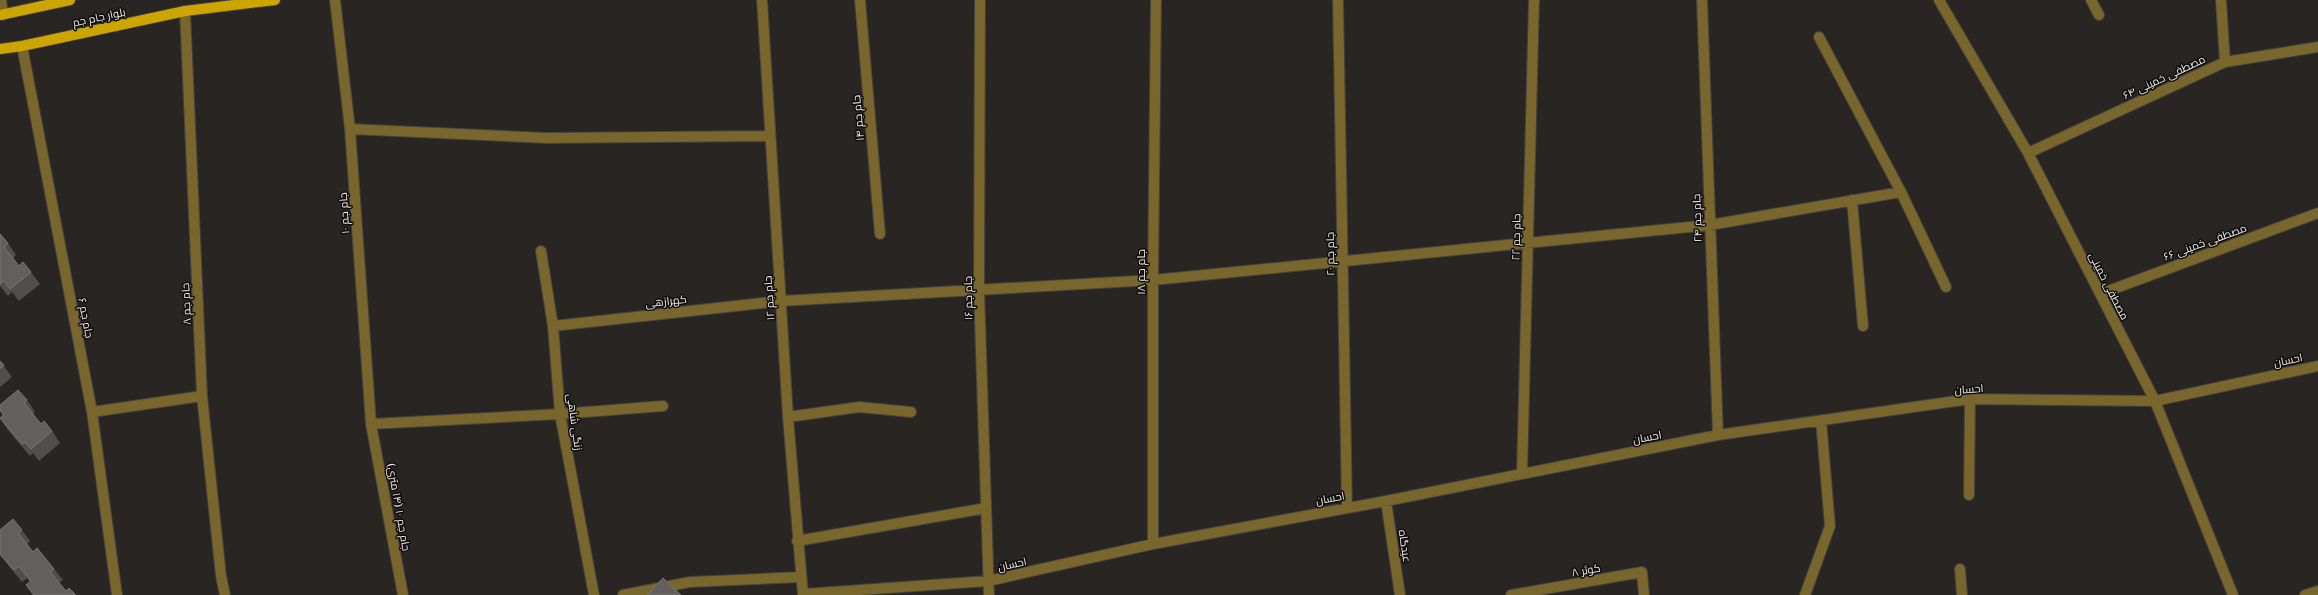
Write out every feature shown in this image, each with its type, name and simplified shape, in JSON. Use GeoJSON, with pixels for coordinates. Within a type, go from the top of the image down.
{"type":"FeatureCollection","features":[{"type":"Feature","properties":{"kind":"main road","name":"بلوار جام جم"},"geometry":{"type":"LineString","coordinates":[[1,15],[70,0]]}},
{"type":"Feature","properties":{"kind":"main road","name":"بلوار جام جم"},"geometry":{"type":"LineString","coordinates":[[0,49],[22,46],[185,11],[275,0]]}},
{"type":"Feature","properties":{"kind":"street"},"geometry":{"type":"LineString","coordinates":[[1,0],[1,15]]}},
{"type":"Feature","properties":{"kind":"street","name":"جام جم ۱۰"},"geometry":{"type":"LineString","coordinates":[[335,0],[350,129],[371,424]]}},
{"type":"Feature","properties":{"kind":"street","name":"جام جم ۱۲"},"geometry":{"type":"LineString","coordinates":[[762,0],[788,417],[797,541],[803,595]]}},
{"type":"Feature","properties":{"kind":"street","name":"جام جم ۱۴"},"geometry":{"type":"LineString","coordinates":[[860,0],[880,234]]}},
{"type":"Feature","properties":{"kind":"street","name":"جام جم ۱۶"},"geometry":{"type":"LineString","coordinates":[[980,0],[979,290],[989,595]]}},
{"type":"Feature","properties":{"kind":"street","name":"جام جم ۱۸"},"geometry":{"type":"LineString","coordinates":[[1153,544],[1153,280],[1156,0]]}},
{"type":"Feature","properties":{"kind":"street","name":"جام جم ۲۰"},"geometry":{"type":"LineString","coordinates":[[1338,0],[1347,507]]}},
{"type":"Feature","properties":{"kind":"street","name":"جام جم ۲۲"},"geometry":{"type":"LineString","coordinates":[[1522,474],[1534,0]]}},
{"type":"Feature","properties":{"kind":"street","name":"جام جم ۲۴"},"geometry":{"type":"LineString","coordinates":[[1702,0],[1718,435]]}},
{"type":"Feature","properties":{"kind":"street","name":"مصطفی خمینی"},"geometry":{"type":"LineString","coordinates":[[1939,0],[2028,153],[2155,401],[2232,595]]}},
{"type":"Feature","properties":{"kind":"street"},"geometry":{"type":"LineString","coordinates":[[2091,0],[2099,15]]}},
{"type":"Feature","properties":{"kind":"street"},"geometry":{"type":"LineString","coordinates":[[2221,0],[2225,62]]}},
{"type":"Feature","properties":{"kind":"street","name":"جام جم ۸"},"geometry":{"type":"LineString","coordinates":[[185,11],[202,396],[221,576],[225,595]]}},
{"type":"Feature","properties":{"kind":"street"},"geometry":{"type":"LineString","coordinates":[[1819,37],[1901,192],[1946,287]]}},
{"type":"Feature","properties":{"kind":"street","name":"جام جم ۶"},"geometry":{"type":"LineString","coordinates":[[22,46],[92,412],[117,595]]}},
{"type":"Feature","properties":{"kind":"street","name":"مصطفی خمینی ۶۴"},"geometry":{"type":"LineString","coordinates":[[2028,153],[2225,62],[2318,47]]}},
{"type":"Feature","properties":{"kind":"street"},"geometry":{"type":"LineString","coordinates":[[350,129],[548,138],[770,136]]}},
{"type":"Feature","properties":{"kind":"street","name":"کهرازهی"},"geometry":{"type":"LineString","coordinates":[[553,326],[781,301],[1153,280],[1710,225],[1901,192]]}},
{"type":"Feature","properties":{"kind":"street"},"geometry":{"type":"LineString","coordinates":[[1852,200],[1863,326]]}},
{"type":"Feature","properties":{"kind":"street","name":"مصطفی خمینی ۶۶"},"geometry":{"type":"LineString","coordinates":[[2100,294],[2318,213]]}},
{"type":"Feature","properties":{"kind":"street","name":"زنگی شاهی"},"geometry":{"type":"LineString","coordinates":[[541,251],[553,326],[560,414],[594,595]]}},
{"type":"Feature","properties":{"kind":"street","name":"احسان"},"geometry":{"type":"LineString","coordinates":[[803,595],[988,581],[1153,544],[1386,501],[1718,435],[1970,399],[2155,401],[2318,366]]}},
{"type":"Feature","properties":{"kind":"street"},"geometry":{"type":"LineString","coordinates":[[92,412],[202,396]]}},
{"type":"Feature","properties":{"kind":"street"},"geometry":{"type":"LineString","coordinates":[[1969,496],[1970,399]]}},
{"type":"Feature","properties":{"kind":"street"},"geometry":{"type":"LineString","coordinates":[[371,424],[560,414],[663,406]]}},
{"type":"Feature","properties":{"kind":"street"},"geometry":{"type":"LineString","coordinates":[[788,417],[859,407],[911,412]]}},
{"type":"Feature","properties":{"kind":"street"},"geometry":{"type":"LineString","coordinates":[[1805,595],[1830,526],[1821,420]]}},
{"type":"Feature","properties":{"kind":"street","name":"جام جم ۱۰ (۱۴ متری)"},"geometry":{"type":"LineString","coordinates":[[371,424],[403,595]]}},
{"type":"Feature","properties":{"kind":"street","name":"عیدگاه"},"geometry":{"type":"LineString","coordinates":[[1386,501],[1400,595]]}},
{"type":"Feature","properties":{"kind":"street"},"geometry":{"type":"LineString","coordinates":[[797,541],[986,508]]}},
{"type":"Feature","properties":{"kind":"street"},"geometry":{"type":"LineString","coordinates":[[1960,569],[1962,595]]}},
{"type":"Feature","properties":{"kind":"street","name":"کوثر ۸"},"geometry":{"type":"LineString","coordinates":[[1511,595],[1642,572],[1644,595]]}},
{"type":"Feature","properties":{"kind":"street"},"geometry":{"type":"LineString","coordinates":[[623,595],[690,582],[801,577]]}},
{"type":"Feature","properties":{"kind":"street"},"geometry":{"type":"LineString","coordinates":[[2306,595],[2318,591]]}},
{"type":"Feature","properties":{"kind":"building"},"geometry":{"type":"Polygon","coordinates":[[[0,234],[8,243],[4,247],[19,266],[23,262],[31,272],[10,289],[4,281],[0,284],[0,234]]]}},
{"type":"Feature","properties":{"kind":"building"},"geometry":{"type":"Polygon","coordinates":[[[0,361],[4,365],[0,369],[0,361]]]}},
{"type":"Feature","properties":{"kind":"building"},"geometry":{"type":"Polygon","coordinates":[[[18,390],[27,400],[24,403],[41,424],[44,421],[52,431],[31,449],[25,442],[22,444],[0,418],[4,415],[0,410],[0,405],[18,390]]]}},
{"type":"Feature","properties":{"kind":"building"},"geometry":{"type":"Polygon","coordinates":[[[13,519],[22,530],[18,533],[33,552],[37,548],[54,569],[50,572],[66,591],[69,588],[76,595],[34,595],[26,585],[31,581],[19,566],[14,570],[0,554],[0,530],[13,519]]]}},
{"type":"Feature","properties":{"kind":"building"},"geometry":{"type":"Polygon","coordinates":[[[663,578],[681,595],[647,595],[663,578]]]}}]}
